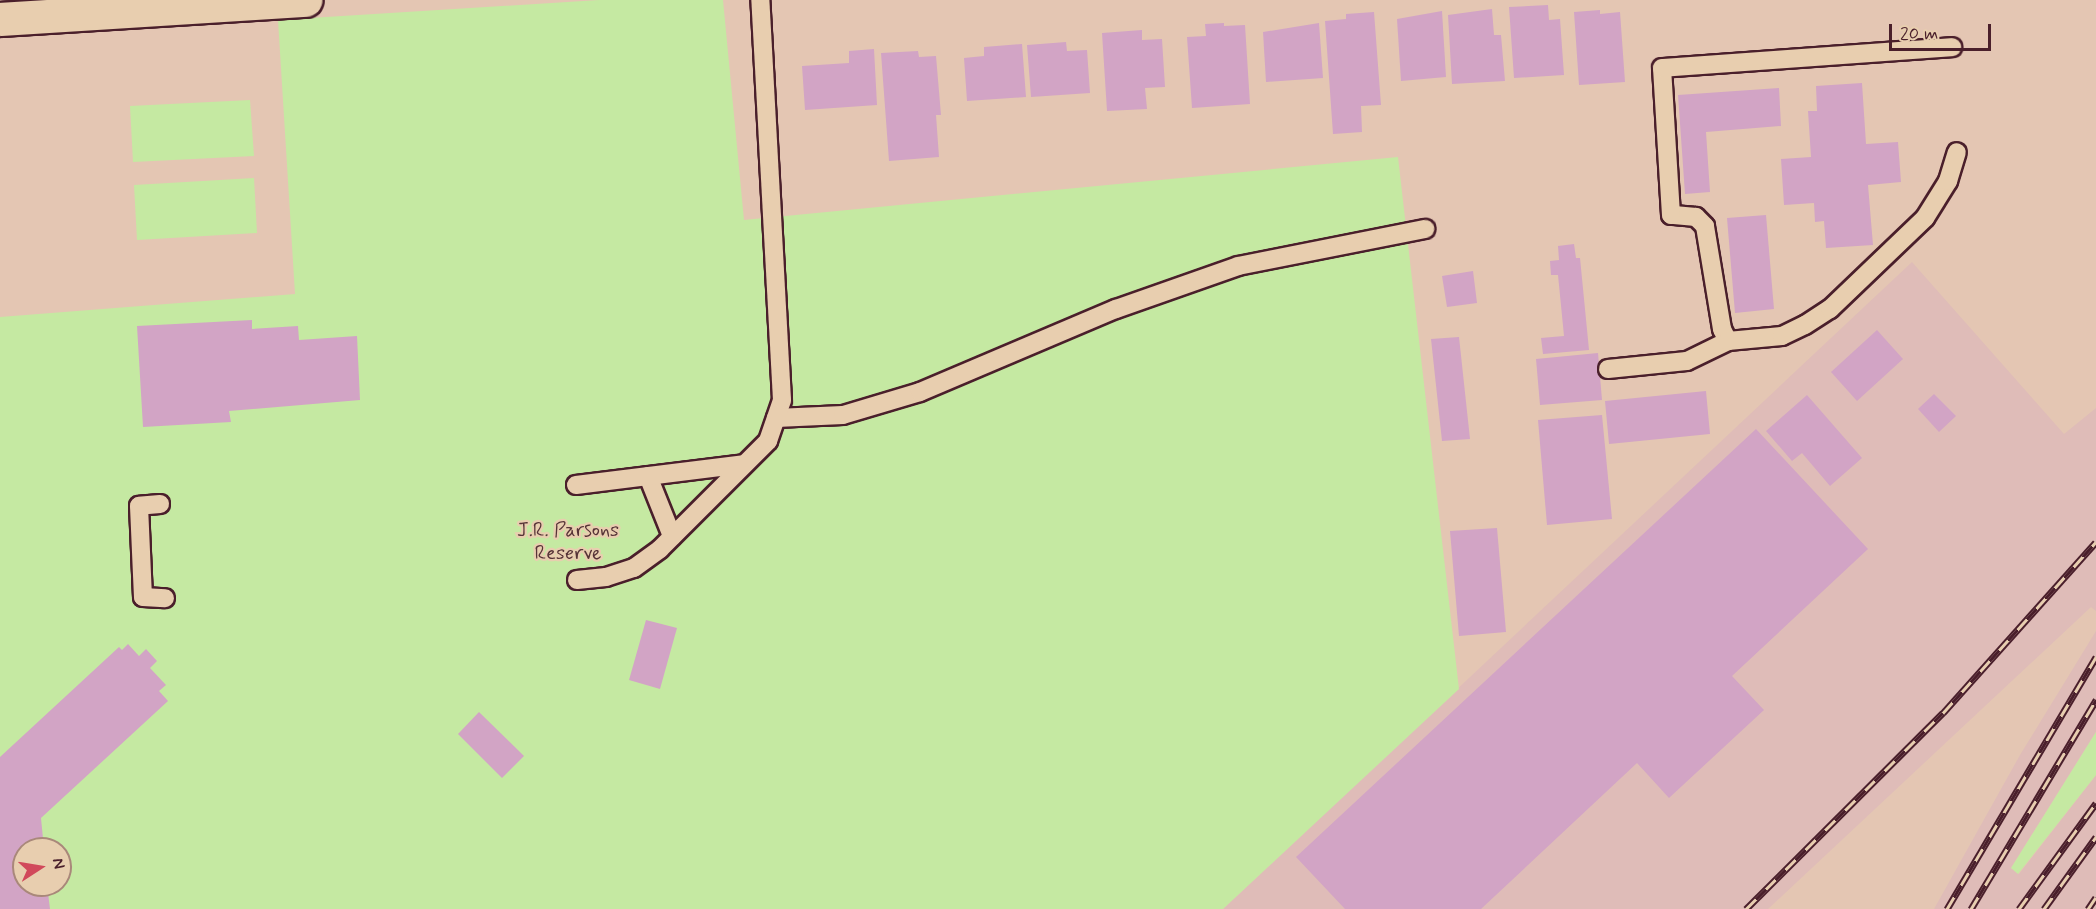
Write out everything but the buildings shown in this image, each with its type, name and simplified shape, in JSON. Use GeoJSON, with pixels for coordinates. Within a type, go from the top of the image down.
{"type":"FeatureCollection","features":[{"type":"Feature","properties":{"kind":"street"},"geometry":{"type":"LineString","coordinates":[[0,19],[304,0]]}},
{"type":"Feature","properties":{"kind":"lane"},"geometry":{"type":"LineString","coordinates":[[577,580],[606,577],[634,568],[672,536],[768,441],[782,400],[781,333],[760,0]]}},
{"type":"Feature","properties":{"kind":"lane"},"geometry":{"type":"LineString","coordinates":[[1728,341],[1722,329],[1705,226],[1696,217],[1671,215],[1662,68],[1952,47]]}},
{"type":"Feature","properties":{"kind":"lane"},"geometry":{"type":"LineString","coordinates":[[1608,369],[1687,361],[1728,341],[1782,336],[1830,309],[1925,218],[1948,181],[1957,152]]}},
{"type":"Feature","properties":{"kind":"lane"},"geometry":{"type":"LineString","coordinates":[[776,418],[843,415],[920,392],[1116,309],[1238,266],[1425,229]]}},
{"type":"Feature","properties":{"kind":"lane"},"geometry":{"type":"LineString","coordinates":[[576,485],[744,464]]}},
{"type":"Feature","properties":{"kind":"lane"},"geometry":{"type":"LineString","coordinates":[[648,476],[672,536]]}},
{"type":"Feature","properties":{"kind":"lane"},"geometry":{"type":"LineString","coordinates":[[160,504],[139,506],[142,597],[165,598]]}},
{"type":"Feature","properties":{"kind":"shaded area"},"geometry":{"type":"Polygon","coordinates":[[[1912,262],[2064,434],[2096,408],[2096,611],[2091,607],[1768,909],[1223,909],[1912,262]]]}},
{"type":"Feature","properties":{"kind":"shaded area"},"geometry":{"type":"Polygon","coordinates":[[[2096,631],[2096,732],[2011,868],[2019,874],[2096,775],[2096,909],[1934,909],[2020,755],[2096,631]]]}},
{"type":"Feature","properties":{"kind":"green space","name":"J.R. Parsons Reserve"},"geometry":{"type":"Polygon","coordinates":[[[599,0],[723,0],[744,220],[1398,157],[1459,689],[1223,909],[0,909],[0,317],[295,294],[278,20],[599,0]]]}},
{"type":"Feature","properties":{"kind":"green space"},"geometry":{"type":"Polygon","coordinates":[[[250,100],[254,156],[133,162],[130,106],[250,100]]]}},
{"type":"Feature","properties":{"kind":"green space"},"geometry":{"type":"Polygon","coordinates":[[[254,178],[257,233],[137,240],[134,185],[254,178]]]}},
{"type":"Feature","properties":{"kind":"green space"},"geometry":{"type":"Polygon","coordinates":[[[2096,732],[2096,775],[2018,874],[2011,868],[2096,732]]]}},
{"type":"Feature","properties":{"kind":"railway"},"geometry":{"type":"LineString","coordinates":[[1746,909],[1943,713],[2096,542]]}},
{"type":"Feature","properties":{"kind":"railway"},"geometry":{"type":"LineString","coordinates":[[1947,909],[2096,657]]}},
{"type":"Feature","properties":{"kind":"railway"},"geometry":{"type":"LineString","coordinates":[[1971,909],[2096,700]]}},
{"type":"Feature","properties":{"kind":"railway"},"geometry":{"type":"LineString","coordinates":[[2019,909],[2096,803]]}},
{"type":"Feature","properties":{"kind":"railway"},"geometry":{"type":"LineString","coordinates":[[2044,909],[2096,837]]}},
{"type":"Feature","properties":{"kind":"railway"},"geometry":{"type":"LineString","coordinates":[[2088,909],[2096,897]]}}]}
